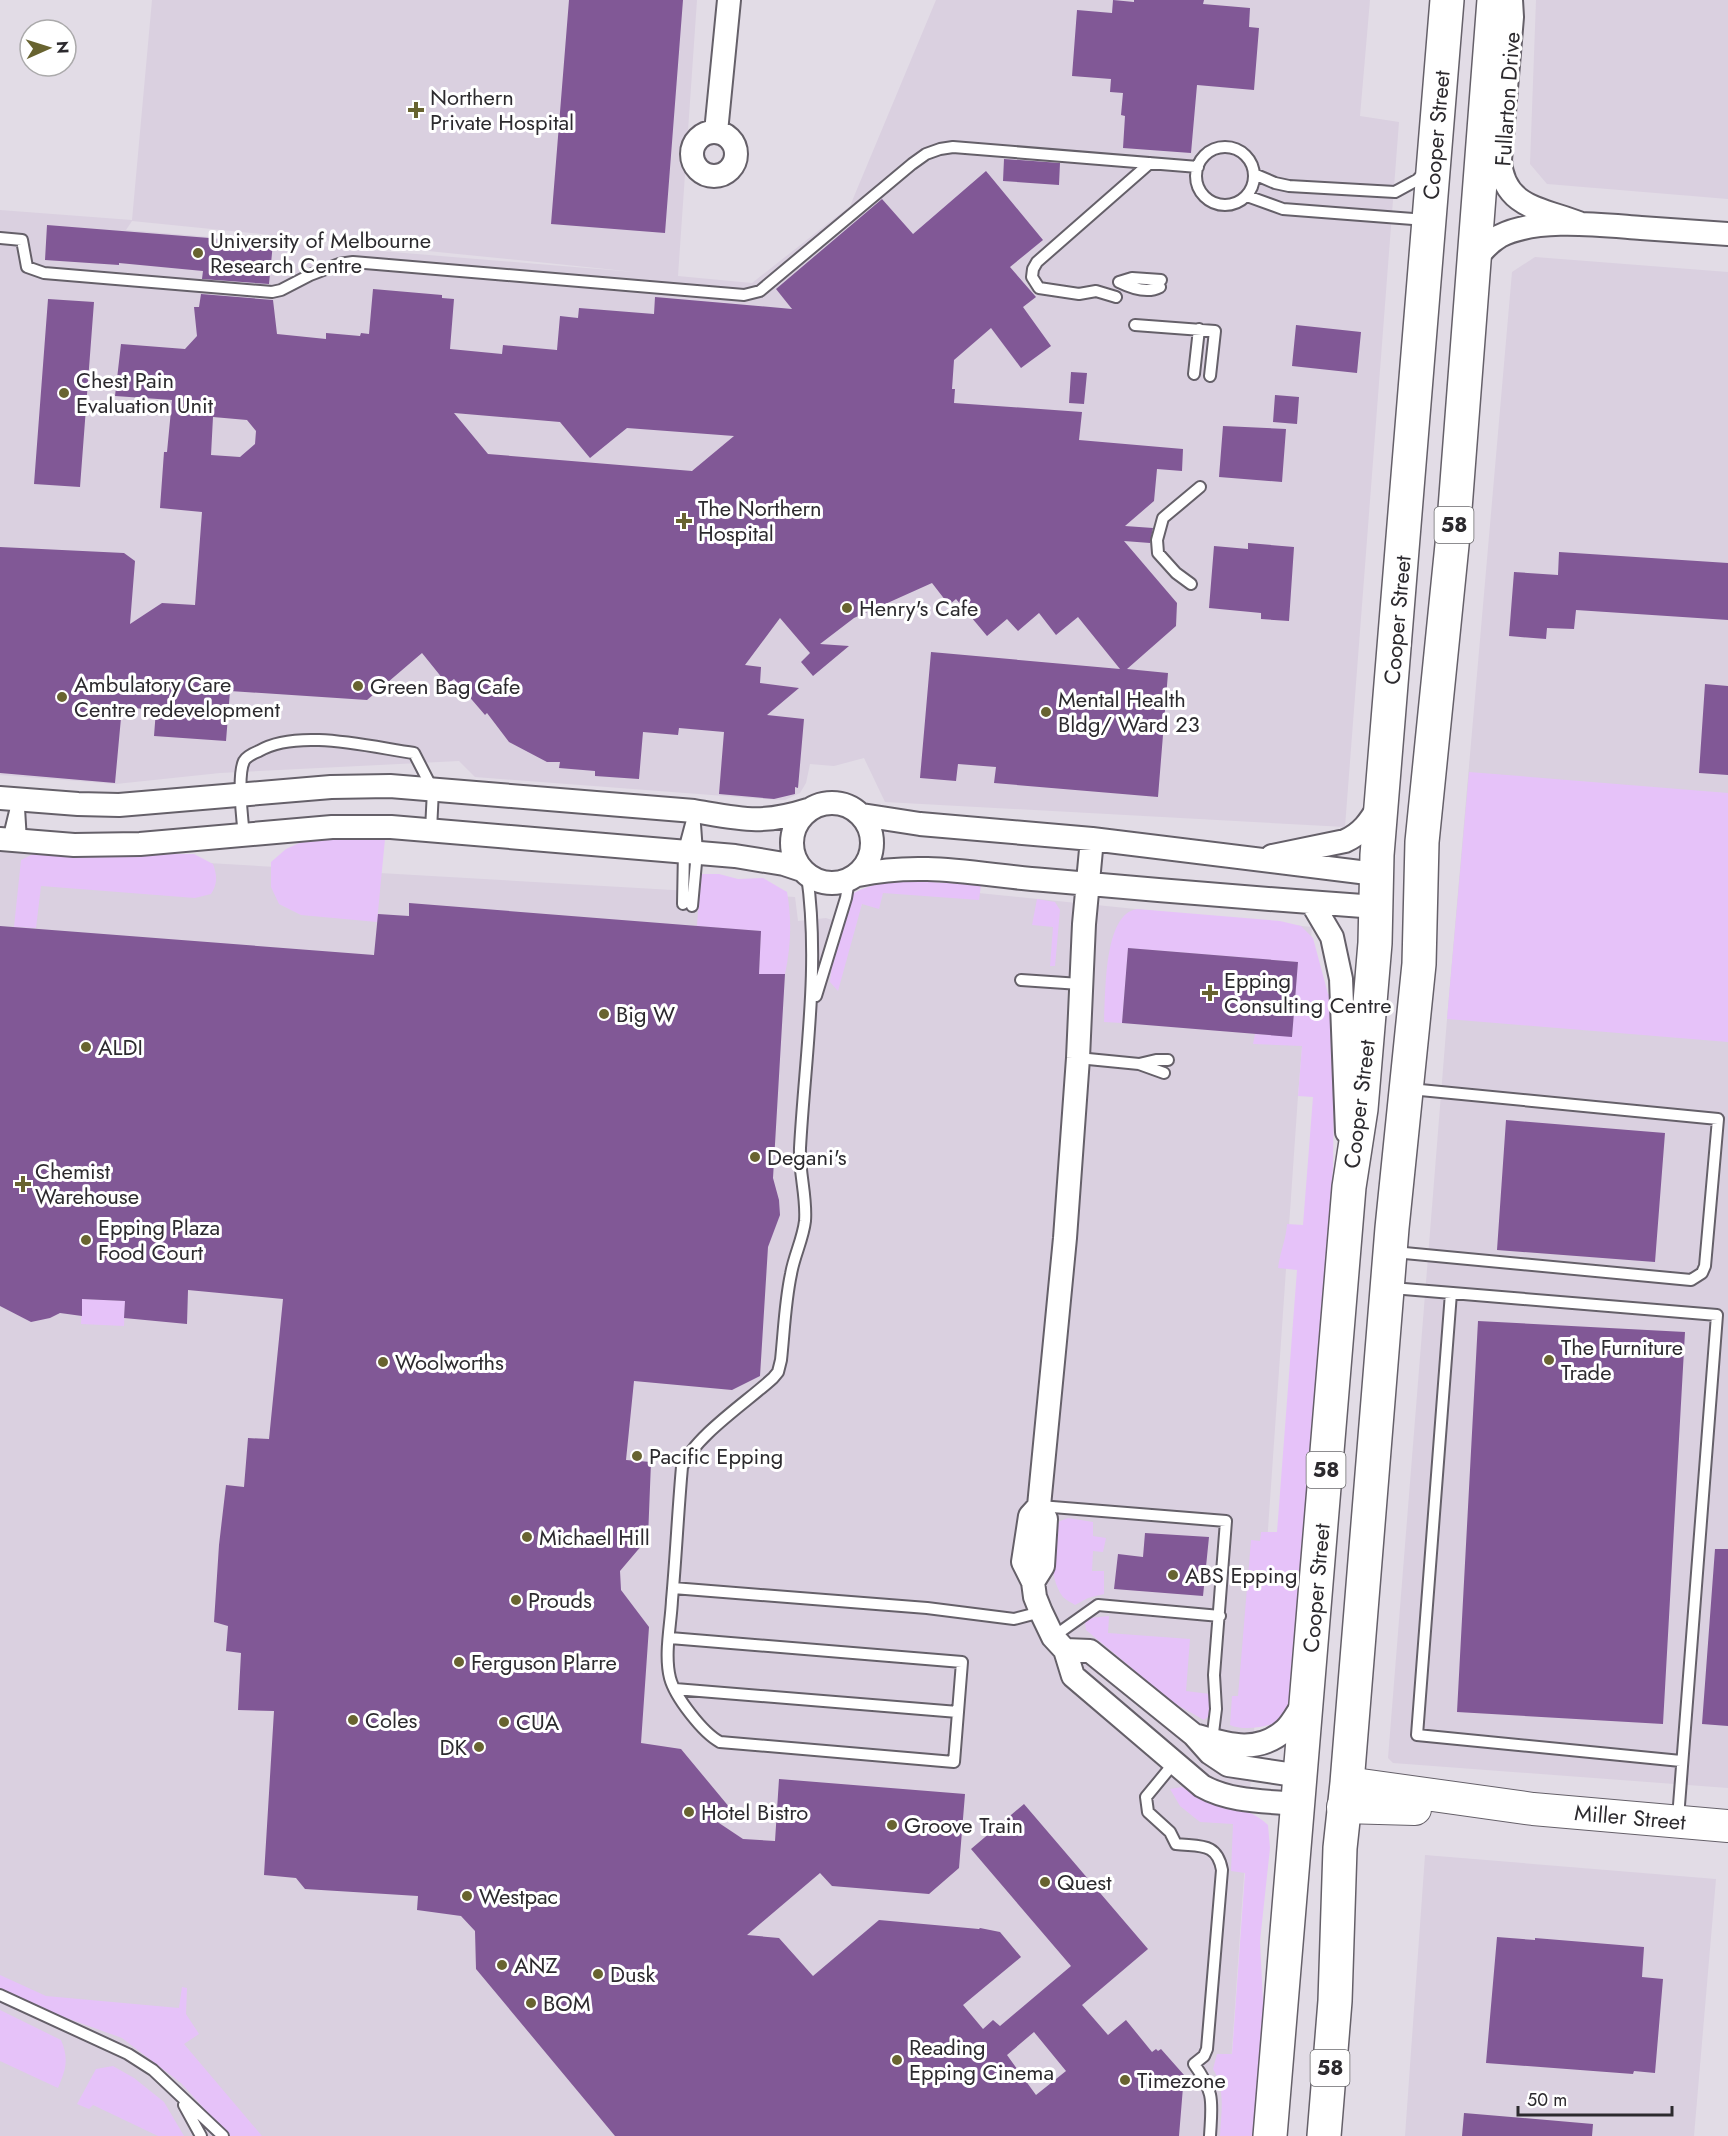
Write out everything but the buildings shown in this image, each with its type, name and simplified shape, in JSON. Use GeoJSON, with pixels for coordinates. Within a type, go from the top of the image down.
{"type":"FeatureCollection","features":[{"type":"Feature","properties":{"kind":"main road","name":"Cooper Street"},"geometry":{"type":"LineString","coordinates":[[1270,2136],[1349,1187],[1361,1109],[1376,943],[1376,874],[1448,0]]}},
{"type":"Feature","properties":{"kind":"main road","name":"Cooper Street"},"geometry":{"type":"LineString","coordinates":[[1324,2136],[1335,2001],[1340,1848],[1348,1744],[1391,1251],[1419,964],[1420,877],[1453,534],[1494,0]]}},
{"type":"Feature","properties":{"kind":"main road"},"geometry":{"type":"LineString","coordinates":[[1429,220],[1443,217],[1450,212],[1460,202],[1480,172]]}},
{"type":"Feature","properties":{"kind":"main road"},"geometry":{"type":"LineString","coordinates":[[1376,874],[1420,877]]}},
{"type":"Feature","properties":{"kind":"main road"},"geometry":{"type":"LineString","coordinates":[[1376,907],[1421,910]]}},
{"type":"Feature","properties":{"kind":"main road"},"geometry":{"type":"LineString","coordinates":[[1299,1790],[1345,1795]]}},
{"type":"Feature","properties":{"kind":"street"},"geometry":{"type":"LineString","coordinates":[[716,132],[729,0]]}},
{"type":"Feature","properties":{"kind":"street","name":"Fullarton Drive"},"geometry":{"type":"LineString","coordinates":[[1511,0],[1512,17],[1500,160],[1501,175],[1509,190],[1523,203],[1579,223]]}},
{"type":"Feature","properties":{"kind":"street","name":"Fullarton Drive"},"geometry":{"type":"LineString","coordinates":[[1473,262],[1490,243],[1516,230],[1579,223],[1728,234]]}},
{"type":"Feature","properties":{"kind":"street"},"geometry":{"type":"LineString","coordinates":[[9,798],[119,805],[331,787],[390,786],[694,811],[738,820],[785,818],[825,803],[836,803],[846,805],[862,815],[921,824],[1092,839],[1376,874]]}},
{"type":"Feature","properties":{"kind":"street"},"geometry":{"type":"LineString","coordinates":[[1252,860],[1346,841],[1367,826],[1382,801]]}},
{"type":"Feature","properties":{"kind":"street"},"geometry":{"type":"LineString","coordinates":[[804,872],[795,859],[793,839],[799,820],[808,810]]}},
{"type":"Feature","properties":{"kind":"street"},"geometry":{"type":"LineString","coordinates":[[854,878],[866,867],[873,846],[872,835],[862,815]]}},
{"type":"Feature","properties":{"kind":"street"},"geometry":{"type":"LineString","coordinates":[[10,840],[99,845],[155,843],[332,828],[391,827],[735,856],[784,864],[827,884],[839,884],[884,869],[937,868],[991,876],[1376,907]]}},
{"type":"Feature","properties":{"kind":"street"},"geometry":{"type":"LineString","coordinates":[[1092,839],[1080,984],[1078,1058],[1065,1238],[1040,1506],[1046,1520],[1043,1566],[1033,1582],[1041,1612],[1073,1676],[1202,1786],[1216,1794],[1299,1790]]}},
{"type":"Feature","properties":{"kind":"street"},"geometry":{"type":"LineString","coordinates":[[1312,903],[1332,937],[1341,979],[1349,1187]]}},
{"type":"Feature","properties":{"kind":"street"},"geometry":{"type":"LineString","coordinates":[[1059,1644],[1089,1651],[1205,1743],[1228,1765],[1299,1790]]}},
{"type":"Feature","properties":{"kind":"street"},"geometry":{"type":"LineString","coordinates":[[1205,1743],[1240,1746],[1270,1740],[1286,1729],[1307,1699]]}},
{"type":"Feature","properties":{"kind":"street","name":"Miller Street"},"geometry":{"type":"LineString","coordinates":[[1345,1795],[1728,1826]]}},
{"type":"Feature","properties":{"kind":"lane"},"geometry":{"type":"LineString","coordinates":[[0,238],[22,240],[27,267],[44,273],[219,289],[272,292],[281,290],[310,275],[353,262],[744,295],[760,291],[912,164],[926,154],[940,149],[977,148],[1198,167]]}},
{"type":"Feature","properties":{"kind":"lane"},"geometry":{"type":"LineString","coordinates":[[1233,148],[1248,158],[1254,174],[1251,189],[1247,196],[1231,205],[1212,202],[1200,190],[1197,182],[1198,167],[1208,153],[1215,149],[1233,148]]}},
{"type":"Feature","properties":{"kind":"lane"},"geometry":{"type":"LineString","coordinates":[[1116,297],[1096,291],[1079,294],[1039,288],[1032,277],[1033,269],[1037,262],[1150,163]]}},
{"type":"Feature","properties":{"kind":"lane"},"geometry":{"type":"LineString","coordinates":[[1254,174],[1289,186],[1395,192],[1417,180],[1433,165]]}},
{"type":"Feature","properties":{"kind":"lane"},"geometry":{"type":"LineString","coordinates":[[1247,196],[1283,209],[1429,220]]}},
{"type":"Feature","properties":{"kind":"lane"},"geometry":{"type":"LineString","coordinates":[[1135,325],[1215,331],[1210,376]]}},
{"type":"Feature","properties":{"kind":"lane"},"geometry":{"type":"LineString","coordinates":[[1194,374],[1199,329]]}},
{"type":"Feature","properties":{"kind":"lane"},"geometry":{"type":"LineString","coordinates":[[1191,584],[1176,573],[1158,553],[1157,540],[1163,518],[1200,487]]}},
{"type":"Feature","properties":{"kind":"lane"},"geometry":{"type":"LineString","coordinates":[[244,835],[241,794],[243,763],[247,757],[266,747],[285,740],[308,739],[414,753],[433,790],[431,831]]}},
{"type":"Feature","properties":{"kind":"lane"},"geometry":{"type":"LineString","coordinates":[[9,798],[10,840]]}},
{"type":"Feature","properties":{"kind":"lane"},"geometry":{"type":"LineString","coordinates":[[687,905],[694,811]]}},
{"type":"Feature","properties":{"kind":"lane"},"geometry":{"type":"LineString","coordinates":[[670,1638],[962,1662],[954,1762],[720,1742],[713,1738],[694,1718],[670,1680],[668,1670],[670,1638],[674,1588],[681,1477],[686,1459],[710,1431],[778,1372],[791,1273],[805,1224],[806,1210],[800,1151],[811,1014],[813,952],[812,914],[804,872]]}},
{"type":"Feature","properties":{"kind":"lane"},"geometry":{"type":"LineString","coordinates":[[811,1014],[854,878]]}},
{"type":"Feature","properties":{"kind":"lane"},"geometry":{"type":"LineString","coordinates":[[1021,980],[1080,984]]}},
{"type":"Feature","properties":{"kind":"lane"},"geometry":{"type":"LineString","coordinates":[[1078,1058],[1139,1064],[1164,1073]]}},
{"type":"Feature","properties":{"kind":"lane"},"geometry":{"type":"LineString","coordinates":[[1139,1064],[1168,1060]]}},
{"type":"Feature","properties":{"kind":"lane"},"geometry":{"type":"LineString","coordinates":[[1391,1251],[1691,1280],[1702,1273],[1707,1244],[1718,1119],[1406,1088]]}},
{"type":"Feature","properties":{"kind":"lane"},"geometry":{"type":"LineString","coordinates":[[1388,1287],[1717,1316],[1678,1821]]}},
{"type":"Feature","properties":{"kind":"lane"},"geometry":{"type":"LineString","coordinates":[[1451,1293],[1417,1735],[1681,1761]]}},
{"type":"Feature","properties":{"kind":"lane"},"geometry":{"type":"LineString","coordinates":[[1040,1506],[1226,1521],[1214,1675],[1216,1709],[1205,1743]]}},
{"type":"Feature","properties":{"kind":"lane"},"geometry":{"type":"LineString","coordinates":[[674,1588],[916,1607],[1014,1619],[1041,1612]]}},
{"type":"Feature","properties":{"kind":"lane"},"geometry":{"type":"LineString","coordinates":[[1059,1644],[1098,1605],[1220,1616]]}},
{"type":"Feature","properties":{"kind":"lane"},"geometry":{"type":"LineString","coordinates":[[675,1689],[958,1712]]}},
{"type":"Feature","properties":{"kind":"lane"},"geometry":{"type":"LineString","coordinates":[[1174,1763],[1146,1797],[1148,1812],[1170,1832],[1176,1844],[1215,1851],[1222,1870],[1207,2049],[1204,2056],[1194,2064],[1208,2083],[1212,2097],[1210,2136]]}},
{"type":"Feature","properties":{"kind":"lane"},"geometry":{"type":"LineString","coordinates":[[0,1995],[128,2054],[153,2070],[223,2136]]}},
{"type":"Feature","properties":{"kind":"lane"},"geometry":{"type":"LineString","coordinates":[[176,2091],[201,2136]]}},
{"type":"Feature","properties":{"kind":"shaded area","name":"The Northern Hospital"},"geometry":{"type":"Polygon","coordinates":[[[152,0],[697,0],[678,276],[752,283],[850,206],[936,0],[1370,0],[1360,116],[1399,122],[1345,827],[885,802],[864,758],[834,766],[810,764],[806,783],[800,793],[785,800],[475,777],[459,761],[220,773],[116,784],[0,775],[0,210],[132,220],[152,0]],[[132,221],[126,230],[635,272],[132,221]]]}},
{"type":"Feature","properties":{"kind":"shaded area"},"geometry":{"type":"Polygon","coordinates":[[[1536,0],[1728,0],[1728,199],[1547,184],[1530,164],[1536,0]]]}},
{"type":"Feature","properties":{"kind":"shaded area"},"geometry":{"type":"Polygon","coordinates":[[[1535,257],[1728,272],[1728,1788],[1393,1763],[1388,1758],[1447,1019],[1512,272],[1535,257]]]}},
{"type":"Feature","properties":{"kind":"shaded area"},"geometry":{"type":"Polygon","coordinates":[[[1469,772],[1728,793],[1728,1042],[1447,1019],[1469,772]]]}},
{"type":"Feature","properties":{"kind":"shaded area"},"geometry":{"type":"Polygon","coordinates":[[[313,837],[385,839],[377,922],[301,915],[279,904],[271,887],[271,862],[286,849],[313,837]]]}},
{"type":"Feature","properties":{"kind":"shaded area","name":"Pacific Epping"},"geometry":{"type":"Polygon","coordinates":[[[0,851],[795,897],[798,921],[826,918],[854,927],[862,904],[890,884],[1312,927],[1298,1096],[1226,2136],[0,2136],[0,851]]]}},
{"type":"Feature","properties":{"kind":"shaded area"},"geometry":{"type":"Polygon","coordinates":[[[35,853],[194,854],[213,864],[216,883],[211,894],[195,898],[41,886],[36,928],[14,927],[21,860],[35,853]]]}},
{"type":"Feature","properties":{"kind":"shaded area"},"geometry":{"type":"Polygon","coordinates":[[[702,874],[719,874],[738,879],[763,878],[787,892],[790,933],[785,974],[759,974],[761,931],[697,926],[702,874]]]}},
{"type":"Feature","properties":{"kind":"shaded area"},"geometry":{"type":"Polygon","coordinates":[[[896,880],[981,885],[979,900],[883,893],[879,909],[862,904],[838,991],[830,982],[836,929],[844,902],[861,890],[896,880]]]}},
{"type":"Feature","properties":{"kind":"shaded area"},"geometry":{"type":"Polygon","coordinates":[[[1037,899],[1055,902],[1060,910],[1055,966],[1050,966],[1053,927],[1032,925],[1037,899]]]}},
{"type":"Feature","properties":{"kind":"shaded area"},"geometry":{"type":"Polygon","coordinates":[[[1137,909],[1280,921],[1301,926],[1313,938],[1328,994],[1335,994],[1333,1168],[1290,1706],[1277,1723],[1259,1727],[1241,1728],[1230,1725],[1232,1696],[1238,1696],[1251,1540],[1260,1541],[1261,1532],[1277,1532],[1297,1270],[1278,1268],[1287,1224],[1303,1225],[1313,1097],[1298,1096],[1302,1046],[1253,1044],[1255,1034],[1292,1036],[1298,962],[1128,948],[1122,1023],[1104,1022],[1106,975],[1112,940],[1118,925],[1126,914],[1137,909]]]}},
{"type":"Feature","properties":{"kind":"shaded area"},"geometry":{"type":"Polygon","coordinates":[[[82,1299],[125,1301],[124,1326],[81,1324],[82,1299]]]}},
{"type":"Feature","properties":{"kind":"shaded area"},"geometry":{"type":"Polygon","coordinates":[[[1068,1518],[1093,1522],[1093,1536],[1106,1538],[1103,1552],[1093,1551],[1092,1571],[1104,1571],[1104,1594],[1088,1598],[1075,1605],[1063,1597],[1058,1589],[1052,1561],[1055,1523],[1068,1518]]]}},
{"type":"Feature","properties":{"kind":"shaded area"},"geometry":{"type":"Polygon","coordinates":[[[1109,1616],[1108,1633],[1190,1639],[1186,1691],[1210,1694],[1209,1716],[1204,1720],[1174,1703],[1086,1630],[1085,1622],[1090,1618],[1109,1616]]]}},
{"type":"Feature","properties":{"kind":"shaded area"},"geometry":{"type":"Polygon","coordinates":[[[1182,1787],[1207,1801],[1248,1812],[1268,1825],[1270,1848],[1260,1941],[1264,2023],[1255,2136],[1220,2136],[1221,2093],[1213,2069],[1217,2054],[1232,2054],[1245,1873],[1231,1871],[1233,1824],[1200,1822],[1180,1806],[1170,1789],[1182,1787]]]}},
{"type":"Feature","properties":{"kind":"shaded area"},"geometry":{"type":"Polygon","coordinates":[[[1425,1855],[1716,1879],[1694,2136],[1405,2136],[1425,1855]]]}},
{"type":"Feature","properties":{"kind":"shaded area"},"geometry":{"type":"Polygon","coordinates":[[[0,1975],[46,1996],[179,2008],[182,1987],[187,1988],[186,2014],[199,2034],[184,2044],[262,2136],[229,2136],[181,2083],[122,2038],[0,1994],[0,1975]]]}},
{"type":"Feature","properties":{"kind":"shaded area"},"geometry":{"type":"Polygon","coordinates":[[[0,2010],[61,2040],[66,2064],[58,2088],[0,2061],[0,2010]]]}},
{"type":"Feature","properties":{"kind":"shaded area"},"geometry":{"type":"Polygon","coordinates":[[[113,2066],[134,2078],[164,2102],[184,2136],[158,2136],[93,2105],[89,2109],[77,2104],[96,2069],[113,2066]]]}},
{"type":"Feature","properties":{"kind":"place","name":"Northern Private Hospital"},"geometry":{"type":"Point","coordinates":[416,110]}},
{"type":"Feature","properties":{"kind":"place","name":"University of Melbourne Research Centre"},"geometry":{"type":"Point","coordinates":[198,253]}},
{"type":"Feature","properties":{"kind":"place","name":"Chest Pain Evaluation Unit"},"geometry":{"type":"Point","coordinates":[64,393]}},
{"type":"Feature","properties":{"kind":"place","name":"The Northern Hospital"},"geometry":{"type":"Point","coordinates":[684,521]}},
{"type":"Feature","properties":{"kind":"place","name":"Henry's Cafe"},"geometry":{"type":"Point","coordinates":[847,608]}},
{"type":"Feature","properties":{"kind":"place","name":"Green Bag Cafe"},"geometry":{"type":"Point","coordinates":[358,686]}},
{"type":"Feature","properties":{"kind":"place","name":"Ambulatory Care Centre redevelopment"},"geometry":{"type":"Point","coordinates":[62,697]}},
{"type":"Feature","properties":{"kind":"place","name":"Mental Health Bldg/ Ward 23"},"geometry":{"type":"Point","coordinates":[1046,712]}},
{"type":"Feature","properties":{"kind":"place","name":"Epping Consulting Centre"},"geometry":{"type":"Point","coordinates":[1210,993]}},
{"type":"Feature","properties":{"kind":"place","name":"Big W"},"geometry":{"type":"Point","coordinates":[604,1014]}},
{"type":"Feature","properties":{"kind":"place","name":"ALDI"},"geometry":{"type":"Point","coordinates":[86,1047]}},
{"type":"Feature","properties":{"kind":"place","name":"Degani's"},"geometry":{"type":"Point","coordinates":[755,1157]}},
{"type":"Feature","properties":{"kind":"place","name":"Chemist Warehouse"},"geometry":{"type":"Point","coordinates":[23,1184]}},
{"type":"Feature","properties":{"kind":"place","name":"Epping Plaza Food Court"},"geometry":{"type":"Point","coordinates":[86,1240]}},
{"type":"Feature","properties":{"kind":"place","name":"The Furniture Trade"},"geometry":{"type":"Point","coordinates":[1549,1360]}},
{"type":"Feature","properties":{"kind":"place","name":"Woolworths"},"geometry":{"type":"Point","coordinates":[383,1362]}},
{"type":"Feature","properties":{"kind":"place","name":"Pacific Epping"},"geometry":{"type":"Point","coordinates":[637,1456]}},
{"type":"Feature","properties":{"kind":"place","name":"Michael Hill"},"geometry":{"type":"Point","coordinates":[527,1537]}},
{"type":"Feature","properties":{"kind":"place","name":"ABS Epping"},"geometry":{"type":"Point","coordinates":[1173,1575]}},
{"type":"Feature","properties":{"kind":"place","name":"Prouds"},"geometry":{"type":"Point","coordinates":[516,1600]}},
{"type":"Feature","properties":{"kind":"place","name":"Ferguson Plarre"},"geometry":{"type":"Point","coordinates":[459,1662]}},
{"type":"Feature","properties":{"kind":"place","name":"Coles"},"geometry":{"type":"Point","coordinates":[353,1720]}},
{"type":"Feature","properties":{"kind":"place","name":"CUA"},"geometry":{"type":"Point","coordinates":[504,1722]}},
{"type":"Feature","properties":{"kind":"place","name":"DK"},"geometry":{"type":"Point","coordinates":[479,1747]}},
{"type":"Feature","properties":{"kind":"place","name":"Hotel Bistro"},"geometry":{"type":"Point","coordinates":[689,1812]}},
{"type":"Feature","properties":{"kind":"place","name":"Groove Train"},"geometry":{"type":"Point","coordinates":[892,1825]}},
{"type":"Feature","properties":{"kind":"place","name":"Quest"},"geometry":{"type":"Point","coordinates":[1045,1882]}},
{"type":"Feature","properties":{"kind":"place","name":"Westpac"},"geometry":{"type":"Point","coordinates":[467,1896]}},
{"type":"Feature","properties":{"kind":"place","name":"ANZ"},"geometry":{"type":"Point","coordinates":[502,1965]}},
{"type":"Feature","properties":{"kind":"place","name":"Dusk"},"geometry":{"type":"Point","coordinates":[598,1974]}},
{"type":"Feature","properties":{"kind":"place","name":"BOM"},"geometry":{"type":"Point","coordinates":[531,2003]}},
{"type":"Feature","properties":{"kind":"place","name":"Reading Epping Cinema"},"geometry":{"type":"Point","coordinates":[897,2060]}},
{"type":"Feature","properties":{"kind":"place","name":"Timezone"},"geometry":{"type":"Point","coordinates":[1125,2080]}}]}
